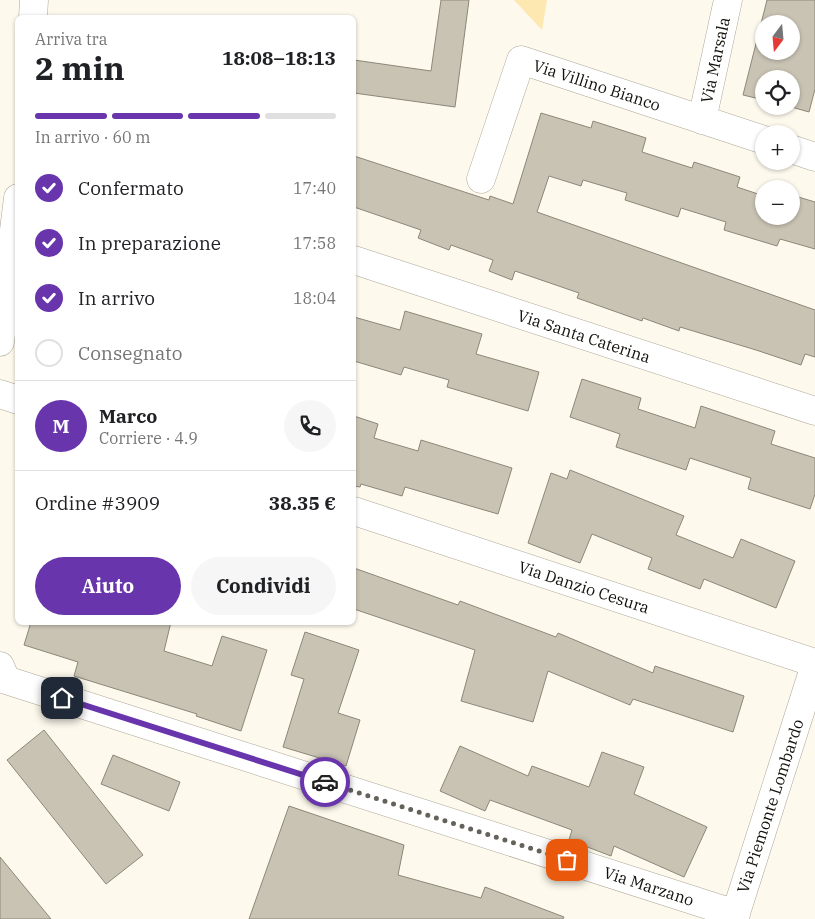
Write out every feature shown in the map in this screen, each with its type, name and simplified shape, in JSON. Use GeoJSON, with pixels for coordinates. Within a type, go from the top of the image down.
{"type":"FeatureCollection","features":[{"type":"Feature","properties":{"kind":"street"},"geometry":{"type":"LineString","coordinates":[[32,15],[34,0]]}},
{"type":"Feature","properties":{"kind":"street","name":"Via Marsala"},"geometry":{"type":"LineString","coordinates":[[702,120],[728,0]]}},
{"type":"Feature","properties":{"kind":"street","name":"Via Villino Bianco"},"geometry":{"type":"LineString","coordinates":[[481,179],[521,60],[755,137]]}},
{"type":"Feature","properties":{"kind":"street"},"geometry":{"type":"LineString","coordinates":[[800,152],[815,156]]}},
{"type":"Feature","properties":{"kind":"street"},"geometry":{"type":"LineString","coordinates":[[0,342],[4,284],[15,216]]}},
{"type":"Feature","properties":{"kind":"street","name":"Via Santa Caterina"},"geometry":{"type":"LineString","coordinates":[[356,261],[815,411]]}},
{"type":"Feature","properties":{"kind":"street"},"geometry":{"type":"LineString","coordinates":[[0,394],[15,399]]}},
{"type":"Feature","properties":{"kind":"street","name":"Via Danzio Cesura"},"geometry":{"type":"LineString","coordinates":[[356,512],[815,664]]}},
{"type":"Feature","properties":{"kind":"street","name":"Via Piemonte Lombardo"},"geometry":{"type":"LineString","coordinates":[[735,916],[815,664]]}},
{"type":"Feature","properties":{"kind":"street","name":"Via Marzano"},"geometry":{"type":"LineString","coordinates":[[0,666],[6,680],[735,916]]}},
{"type":"Feature","properties":{"kind":"shaded area"},"geometry":{"type":"Polygon","coordinates":[[[514,0],[547,0],[542,30],[514,0]]]}},
{"type":"Feature","properties":{"kind":"building"},"geometry":{"type":"Polygon","coordinates":[[[441,0],[469,0],[455,107],[356,93],[356,60],[431,71],[441,0]]]}},
{"type":"Feature","properties":{"kind":"building"},"geometry":{"type":"Polygon","coordinates":[[[767,0],[815,0],[815,89],[809,112],[800,109],[800,70],[755,70],[755,98],[743,95],[755,48],[755,60],[800,60],[800,15],[763,15],[767,0]]]}},
{"type":"Feature","properties":{"kind":"building"},"geometry":{"type":"Polygon","coordinates":[[[541,113],[591,128],[593,121],[646,138],[642,152],[692,168],[694,162],[740,177],[737,187],[755,193],[755,225],[800,225],[800,198],[815,202],[815,249],[780,239],[777,246],[724,230],[726,222],[681,208],[678,217],[625,200],[627,193],[583,180],[581,186],[549,176],[537,212],[815,310],[815,357],[805,354],[801,365],[680,327],[679,331],[643,318],[642,321],[577,298],[579,293],[515,271],[512,280],[489,271],[493,260],[451,245],[449,250],[418,238],[421,230],[356,208],[356,157],[489,200],[490,196],[513,204],[541,113]]]}},
{"type":"Feature","properties":{"kind":"building"},"geometry":{"type":"Polygon","coordinates":[[[405,311],[482,334],[476,354],[539,372],[528,411],[447,387],[449,380],[404,367],[401,375],[356,362],[356,318],[400,330],[405,311]]]}},
{"type":"Feature","properties":{"kind":"building"},"geometry":{"type":"Polygon","coordinates":[[[582,379],[641,398],[638,409],[695,428],[701,406],[775,431],[771,444],[815,458],[815,494],[810,509],[748,489],[751,478],[690,458],[686,470],[616,447],[620,434],[570,417],[582,379]]]}},
{"type":"Feature","properties":{"kind":"building"},"geometry":{"type":"Polygon","coordinates":[[[356,417],[378,424],[374,438],[418,451],[421,440],[512,468],[498,514],[405,487],[402,496],[361,484],[360,487],[356,486],[356,417]]]}},
{"type":"Feature","properties":{"kind":"building"},"geometry":{"type":"Polygon","coordinates":[[[570,470],[684,516],[676,535],[733,558],[741,539],[795,561],[776,608],[704,579],[700,589],[648,569],[652,558],[592,534],[580,563],[528,543],[551,473],[567,479],[570,470]]]}},
{"type":"Feature","properties":{"kind":"building"},"geometry":{"type":"Polygon","coordinates":[[[356,569],[458,605],[460,601],[556,637],[558,633],[653,673],[655,666],[744,696],[733,732],[633,699],[630,705],[548,671],[533,722],[461,701],[475,650],[356,610],[356,569]]]}},
{"type":"Feature","properties":{"kind":"building"},"geometry":{"type":"Polygon","coordinates":[[[30,625],[170,625],[164,651],[212,666],[222,636],[267,650],[241,731],[196,716],[197,714],[74,676],[78,662],[24,645],[30,625]]]}},
{"type":"Feature","properties":{"kind":"building"},"geometry":{"type":"Polygon","coordinates":[[[305,632],[359,650],[338,713],[360,720],[346,766],[283,747],[304,679],[291,675],[305,632]]]}},
{"type":"Feature","properties":{"kind":"building"},"geometry":{"type":"Polygon","coordinates":[[[44,730],[143,855],[106,884],[7,760],[44,730]]]}},
{"type":"Feature","properties":{"kind":"building"},"geometry":{"type":"Polygon","coordinates":[[[460,746],[528,776],[532,766],[589,787],[602,752],[644,767],[634,794],[707,827],[684,877],[614,846],[611,856],[569,840],[572,830],[490,800],[485,811],[440,791],[460,746]]]}},
{"type":"Feature","properties":{"kind":"building"},"geometry":{"type":"Polygon","coordinates":[[[113,755],[180,782],[169,811],[101,784],[113,755]]]}},
{"type":"Feature","properties":{"kind":"building"},"geometry":{"type":"Polygon","coordinates":[[[289,806],[404,845],[398,875],[481,898],[485,887],[564,917],[563,919],[249,919],[289,806]]]}},
{"type":"Feature","properties":{"kind":"building"},"geometry":{"type":"Polygon","coordinates":[[[0,857],[51,919],[0,919],[0,857]]]}},
{"type":"Feature","properties":{"kind":"way so far"},"geometry":{"type":"LineString","coordinates":[[325,782],[567,860]]}},
{"type":"Feature","properties":{"kind":"route"},"geometry":{"type":"LineString","coordinates":[[62,698],[325,782]]}}]}
